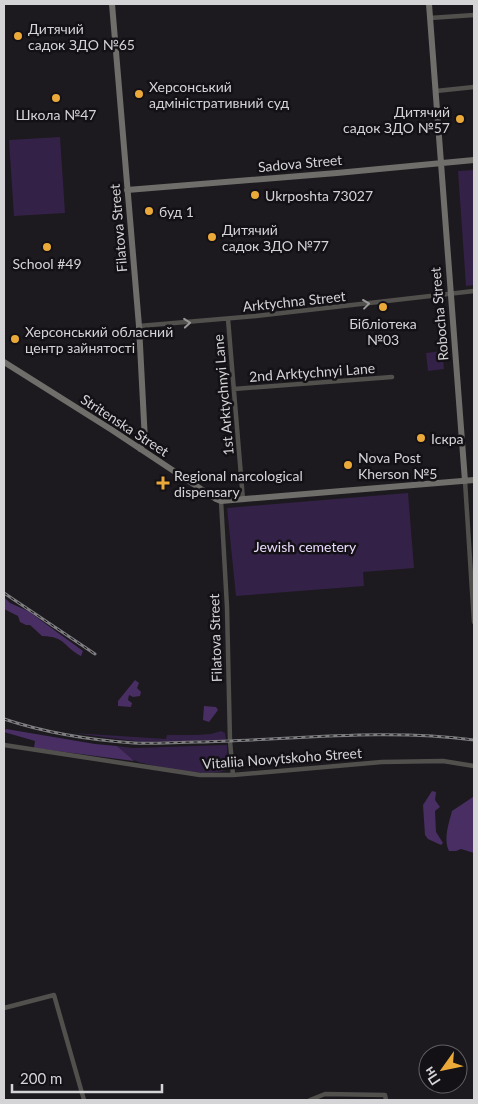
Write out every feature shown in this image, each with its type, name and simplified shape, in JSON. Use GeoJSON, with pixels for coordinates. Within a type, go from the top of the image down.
{"type":"FeatureCollection","features":[{"type":"Feature","properties":{"kind":"street","name":"Filatova Street"},"geometry":{"type":"LineString","coordinates":[[112,4],[139,326],[145,441],[140,449]]}},
{"type":"Feature","properties":{"kind":"street","name":"Robocha Street"},"geometry":{"type":"LineString","coordinates":[[429,4],[474,622]]}},
{"type":"Feature","properties":{"kind":"street"},"geometry":{"type":"LineString","coordinates":[[430,18],[474,15]]}},
{"type":"Feature","properties":{"kind":"street"},"geometry":{"type":"LineString","coordinates":[[436,91],[474,87]]}},
{"type":"Feature","properties":{"kind":"street","name":"Sadova Street"},"geometry":{"type":"LineString","coordinates":[[127,190],[474,160]]}},
{"type":"Feature","properties":{"kind":"street","name":"Arktychna Street"},"geometry":{"type":"LineString","coordinates":[[139,326],[228,319],[474,291]]}},
{"type":"Feature","properties":{"kind":"street","name":"1st Arktychnyi Lane"},"geometry":{"type":"LineString","coordinates":[[228,319],[243,500]]}},
{"type":"Feature","properties":{"kind":"street","name":"Stritenska Street"},"geometry":{"type":"LineString","coordinates":[[4,362],[221,501]]}},
{"type":"Feature","properties":{"kind":"street","name":"2nd Arktychnyi Lane"},"geometry":{"type":"LineString","coordinates":[[234,389],[392,377]]}},
{"type":"Feature","properties":{"kind":"street"},"geometry":{"type":"LineString","coordinates":[[221,501],[474,480]]}},
{"type":"Feature","properties":{"kind":"street","name":"Filatova Street"},"geometry":{"type":"LineString","coordinates":[[221,501],[227,607],[230,741],[233,774]]}},
{"type":"Feature","properties":{"kind":"street","name":"Vitaliia Novytskoho Street"},"geometry":{"type":"LineString","coordinates":[[4,745],[176,773],[215,776],[382,762],[443,761],[474,766]]}},
{"type":"Feature","properties":{"kind":"street"},"geometry":{"type":"LineString","coordinates":[[4,1008],[54,995],[84,1100]]}},
{"type":"Feature","properties":{"kind":"street"},"geometry":{"type":"LineString","coordinates":[[310,1100],[325,1094],[385,1095],[386,1100]]}},
{"type":"Feature","properties":{"kind":"green space"},"geometry":{"type":"Polygon","coordinates":[[[60,137],[65,213],[14,216],[9,140],[60,137]]]}},
{"type":"Feature","properties":{"kind":"green space"},"geometry":{"type":"Polygon","coordinates":[[[474,170],[474,285],[466,286],[458,171],[474,170]]]}},
{"type":"Feature","properties":{"kind":"green space"},"geometry":{"type":"Polygon","coordinates":[[[442,351],[444,369],[428,371],[426,353],[442,351]]]}},
{"type":"Feature","properties":{"kind":"green space","name":"Jewish cemetery"},"geometry":{"type":"Polygon","coordinates":[[[408,493],[414,568],[363,572],[364,586],[236,596],[227,508],[408,493]]]}},
{"type":"Feature","properties":{"kind":"green space"},"geometry":{"type":"Polygon","coordinates":[[[221,731],[225,733],[226,740],[142,742],[73,733],[166,739],[167,735],[211,734],[221,731]]]}},
{"type":"Feature","properties":{"kind":"green space"},"geometry":{"type":"Polygon","coordinates":[[[227,745],[228,768],[211,773],[169,769],[136,761],[131,759],[117,746],[133,748],[227,745]]]}},
{"type":"Feature","properties":{"kind":"shaded area"},"geometry":{"type":"Polygon","coordinates":[[[4,597],[10,603],[28,611],[83,651],[81,656],[60,640],[42,636],[30,625],[20,622],[18,616],[4,609],[4,597]]]}},
{"type":"Feature","properties":{"kind":"shaded area"},"geometry":{"type":"Polygon","coordinates":[[[135,680],[139,683],[137,688],[141,692],[140,696],[133,697],[129,695],[128,700],[132,703],[131,707],[118,706],[118,701],[135,680]]]}},
{"type":"Feature","properties":{"kind":"shaded area"},"geometry":{"type":"Polygon","coordinates":[[[204,706],[216,707],[218,710],[209,722],[203,720],[204,706]]]}},
{"type":"Feature","properties":{"kind":"shaded area"},"geometry":{"type":"Polygon","coordinates":[[[6,729],[117,746],[134,761],[34,748],[35,741],[4,732],[6,729]]]}},
{"type":"Feature","properties":{"kind":"shaded area"},"geometry":{"type":"Polygon","coordinates":[[[432,791],[436,792],[435,800],[440,807],[435,811],[436,832],[443,843],[441,845],[428,839],[425,835],[423,805],[432,791]]]}},
{"type":"Feature","properties":{"kind":"shaded area"},"geometry":{"type":"Polygon","coordinates":[[[473,797],[474,853],[461,849],[449,851],[447,836],[452,811],[473,797]]]}},
{"type":"Feature","properties":{"kind":"railway"},"geometry":{"type":"LineString","coordinates":[[4,593],[95,654]]}},
{"type":"Feature","properties":{"kind":"railway"},"geometry":{"type":"LineString","coordinates":[[4,719],[68,735],[134,743],[371,735],[405,735],[474,740]]}},
{"type":"Feature","properties":{"kind":"place","name":"Дитячий садок ЗДО №65"},"geometry":{"type":"Point","coordinates":[18,36]}},
{"type":"Feature","properties":{"kind":"place","name":"Херсонський адміністративний суд"},"geometry":{"type":"Point","coordinates":[139,94]}},
{"type":"Feature","properties":{"kind":"place","name":"Школа №47"},"geometry":{"type":"Point","coordinates":[56,98]}},
{"type":"Feature","properties":{"kind":"place","name":"Дитячий садок ЗДО №57"},"geometry":{"type":"Point","coordinates":[460,119]}},
{"type":"Feature","properties":{"kind":"place","name":"Ukrposhta 73027"},"geometry":{"type":"Point","coordinates":[255,195]}},
{"type":"Feature","properties":{"kind":"place","name":"буд 1"},"geometry":{"type":"Point","coordinates":[149,211]}},
{"type":"Feature","properties":{"kind":"place","name":"Дитячий садок ЗДО №77"},"geometry":{"type":"Point","coordinates":[212,237]}},
{"type":"Feature","properties":{"kind":"place","name":"School #49"},"geometry":{"type":"Point","coordinates":[47,247]}},
{"type":"Feature","properties":{"kind":"place","name":"Бібліотека №03"},"geometry":{"type":"Point","coordinates":[383,307]}},
{"type":"Feature","properties":{"kind":"place","name":"Херсонський обласний центр зайнятості"},"geometry":{"type":"Point","coordinates":[15,339]}},
{"type":"Feature","properties":{"kind":"place","name":"Іскра"},"geometry":{"type":"Point","coordinates":[421,438]}},
{"type":"Feature","properties":{"kind":"place","name":"Nova Post Kherson №5"},"geometry":{"type":"Point","coordinates":[348,465]}},
{"type":"Feature","properties":{"kind":"place","name":"Regional narcological dispensary"},"geometry":{"type":"Point","coordinates":[163,483]}}]}
